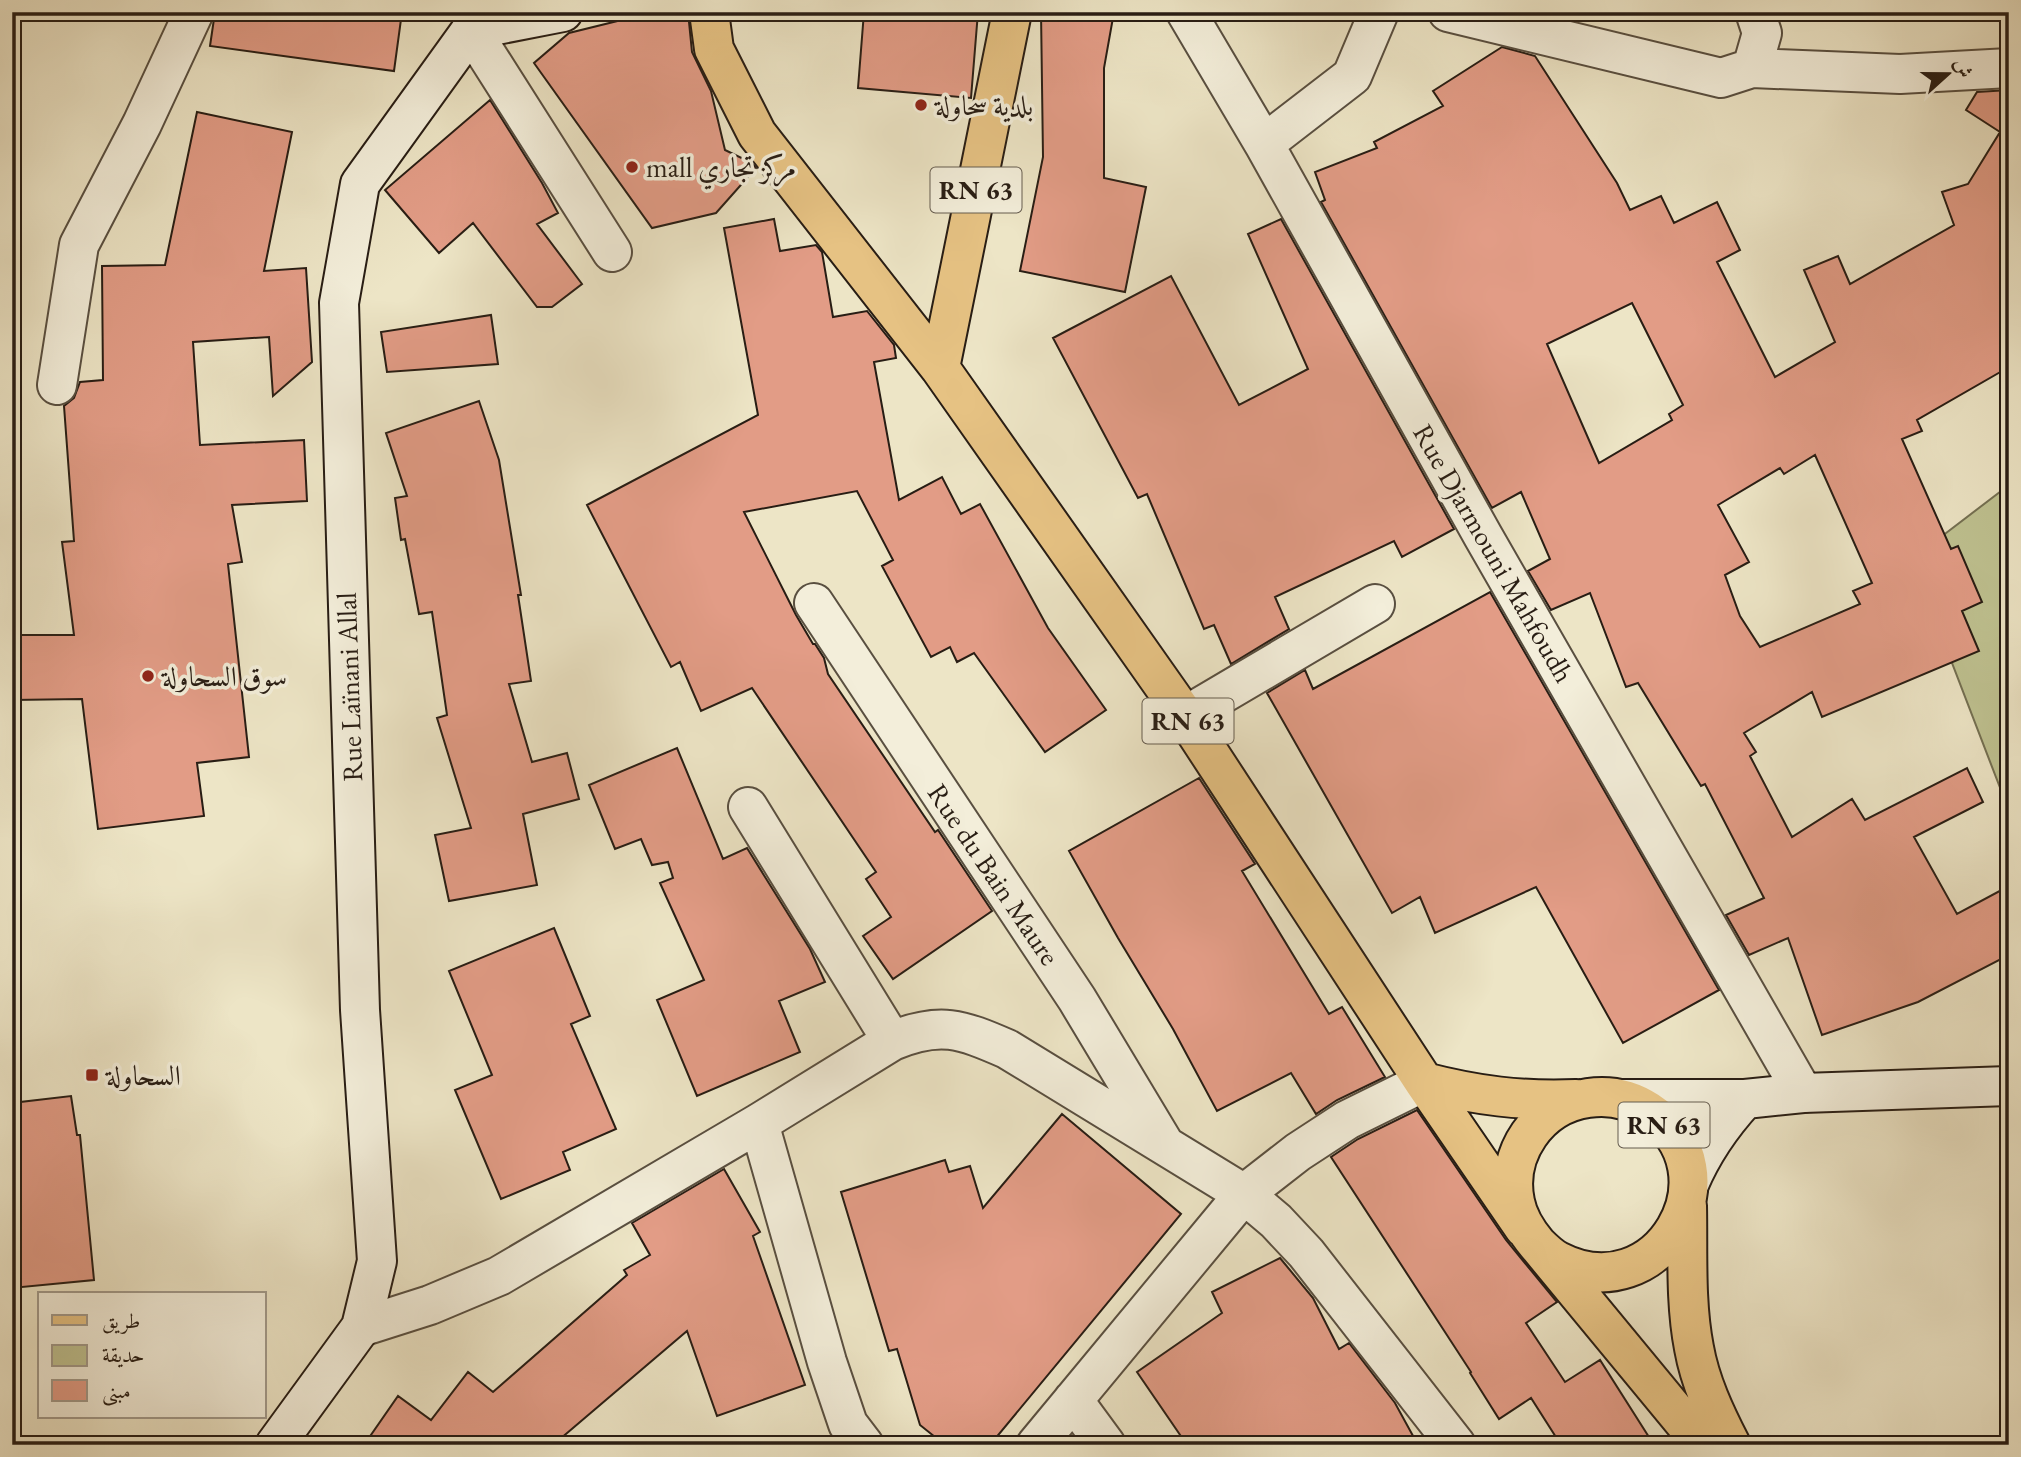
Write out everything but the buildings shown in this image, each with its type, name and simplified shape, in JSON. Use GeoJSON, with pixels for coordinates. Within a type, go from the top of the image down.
{"type":"FeatureCollection","features":[{"type":"Feature","properties":{"kind":"main road"},"geometry":{"type":"LineString","coordinates":[[709,12],[714,49],[757,134],[940,368]]}},
{"type":"Feature","properties":{"kind":"main road","name":"RN 63"},"geometry":{"type":"LineString","coordinates":[[1012,12],[940,368],[1185,716],[1424,1082],[1530,1236],[1703,1445]]}},
{"type":"Feature","properties":{"kind":"main road","name":"RN 63"},"geometry":{"type":"LineString","coordinates":[[1424,1082],[1494,1097],[1535,1100],[1599,1096],[1623,1099],[1657,1117],[1670,1130],[1686,1165],[1690,1322],[1694,1350],[1715,1413],[1731,1445]]}},
{"type":"Feature","properties":{"kind":"main road","name":"RN 63"},"geometry":{"type":"LineString","coordinates":[[1576,1099],[1552,1111],[1533,1128],[1519,1151],[1513,1177],[1515,1203],[1530,1236],[1556,1260],[1577,1269],[1601,1272],[1625,1269],[1647,1259],[1666,1244],[1679,1224],[1688,1193]]}},
{"type":"Feature","properties":{"kind":"street"},"geometry":{"type":"LineString","coordinates":[[57,385],[79,245],[142,124],[194,12]]}},
{"type":"Feature","properties":{"kind":"street"},"geometry":{"type":"LineString","coordinates":[[563,12],[471,30],[612,252]]}},
{"type":"Feature","properties":{"kind":"street","name":"Rue Djarmouni Mahfoudh"},"geometry":{"type":"LineString","coordinates":[[1186,12],[1264,144],[1483,536],[1803,1093]]}},
{"type":"Feature","properties":{"kind":"street"},"geometry":{"type":"LineString","coordinates":[[1264,144],[1352,76],[1379,12]]}},
{"type":"Feature","properties":{"kind":"street"},"geometry":{"type":"LineString","coordinates":[[1448,12],[1737,73],[1900,74],[2009,68]]}},
{"type":"Feature","properties":{"kind":"street"},"geometry":{"type":"LineString","coordinates":[[1737,73],[1762,33],[1755,12]]}},
{"type":"Feature","properties":{"kind":"street","name":"Rue Laïnani Allal"},"geometry":{"type":"LineString","coordinates":[[275,1445],[361,1327],[377,1261],[360,1010],[339,303],[360,184],[471,30]]}},
{"type":"Feature","properties":{"kind":"street","name":"Rue du Bain Maure"},"geometry":{"type":"LineString","coordinates":[[814,603],[1077,999],[1167,1149]]}},
{"type":"Feature","properties":{"kind":"street"},"geometry":{"type":"LineString","coordinates":[[1185,716],[1375,604]]}},
{"type":"Feature","properties":{"kind":"street"},"geometry":{"type":"LineString","coordinates":[[748,807],[892,1041]]}},
{"type":"Feature","properties":{"kind":"street"},"geometry":{"type":"LineString","coordinates":[[361,1327],[430,1306],[499,1276],[759,1123],[892,1041],[916,1031],[944,1028],[976,1035],[1007,1049],[1244,1194],[1276,1221],[1306,1252],[1456,1445]]}},
{"type":"Feature","properties":{"kind":"street"},"geometry":{"type":"LineString","coordinates":[[1036,1445],[1244,1194],[1298,1152],[1347,1120],[1424,1082]]}},
{"type":"Feature","properties":{"kind":"street"},"geometry":{"type":"LineString","coordinates":[[1623,1099],[1745,1099],[1803,1093],[2009,1086]]}},
{"type":"Feature","properties":{"kind":"street"},"geometry":{"type":"LineString","coordinates":[[1688,1193],[1706,1146],[1745,1099]]}},
{"type":"Feature","properties":{"kind":"street"},"geometry":{"type":"LineString","coordinates":[[759,1123],[827,1362],[848,1424],[864,1445]]}},
{"type":"Feature","properties":{"kind":"street"},"geometry":{"type":"LineString","coordinates":[[1073,1400],[1106,1445]]}},
{"type":"Feature","properties":{"kind":"green space"},"geometry":{"type":"Polygon","coordinates":[[[2009,485],[2009,811],[1912,559],[2009,485]]]}},
{"type":"Feature","properties":{"kind":"place","name":"بلدية سحاولة"},"geometry":{"type":"Point","coordinates":[921,105]}},
{"type":"Feature","properties":{"kind":"place","name":"mall مركز تجاري"},"geometry":{"type":"Point","coordinates":[632,167]}},
{"type":"Feature","properties":{"kind":"place","name":"سوق السحاولة"},"geometry":{"type":"Point","coordinates":[148,676]}},
{"type":"Feature","properties":{"kind":"place","name":"السحاولة"},"geometry":{"type":"Point","coordinates":[92,1075]}}]}
